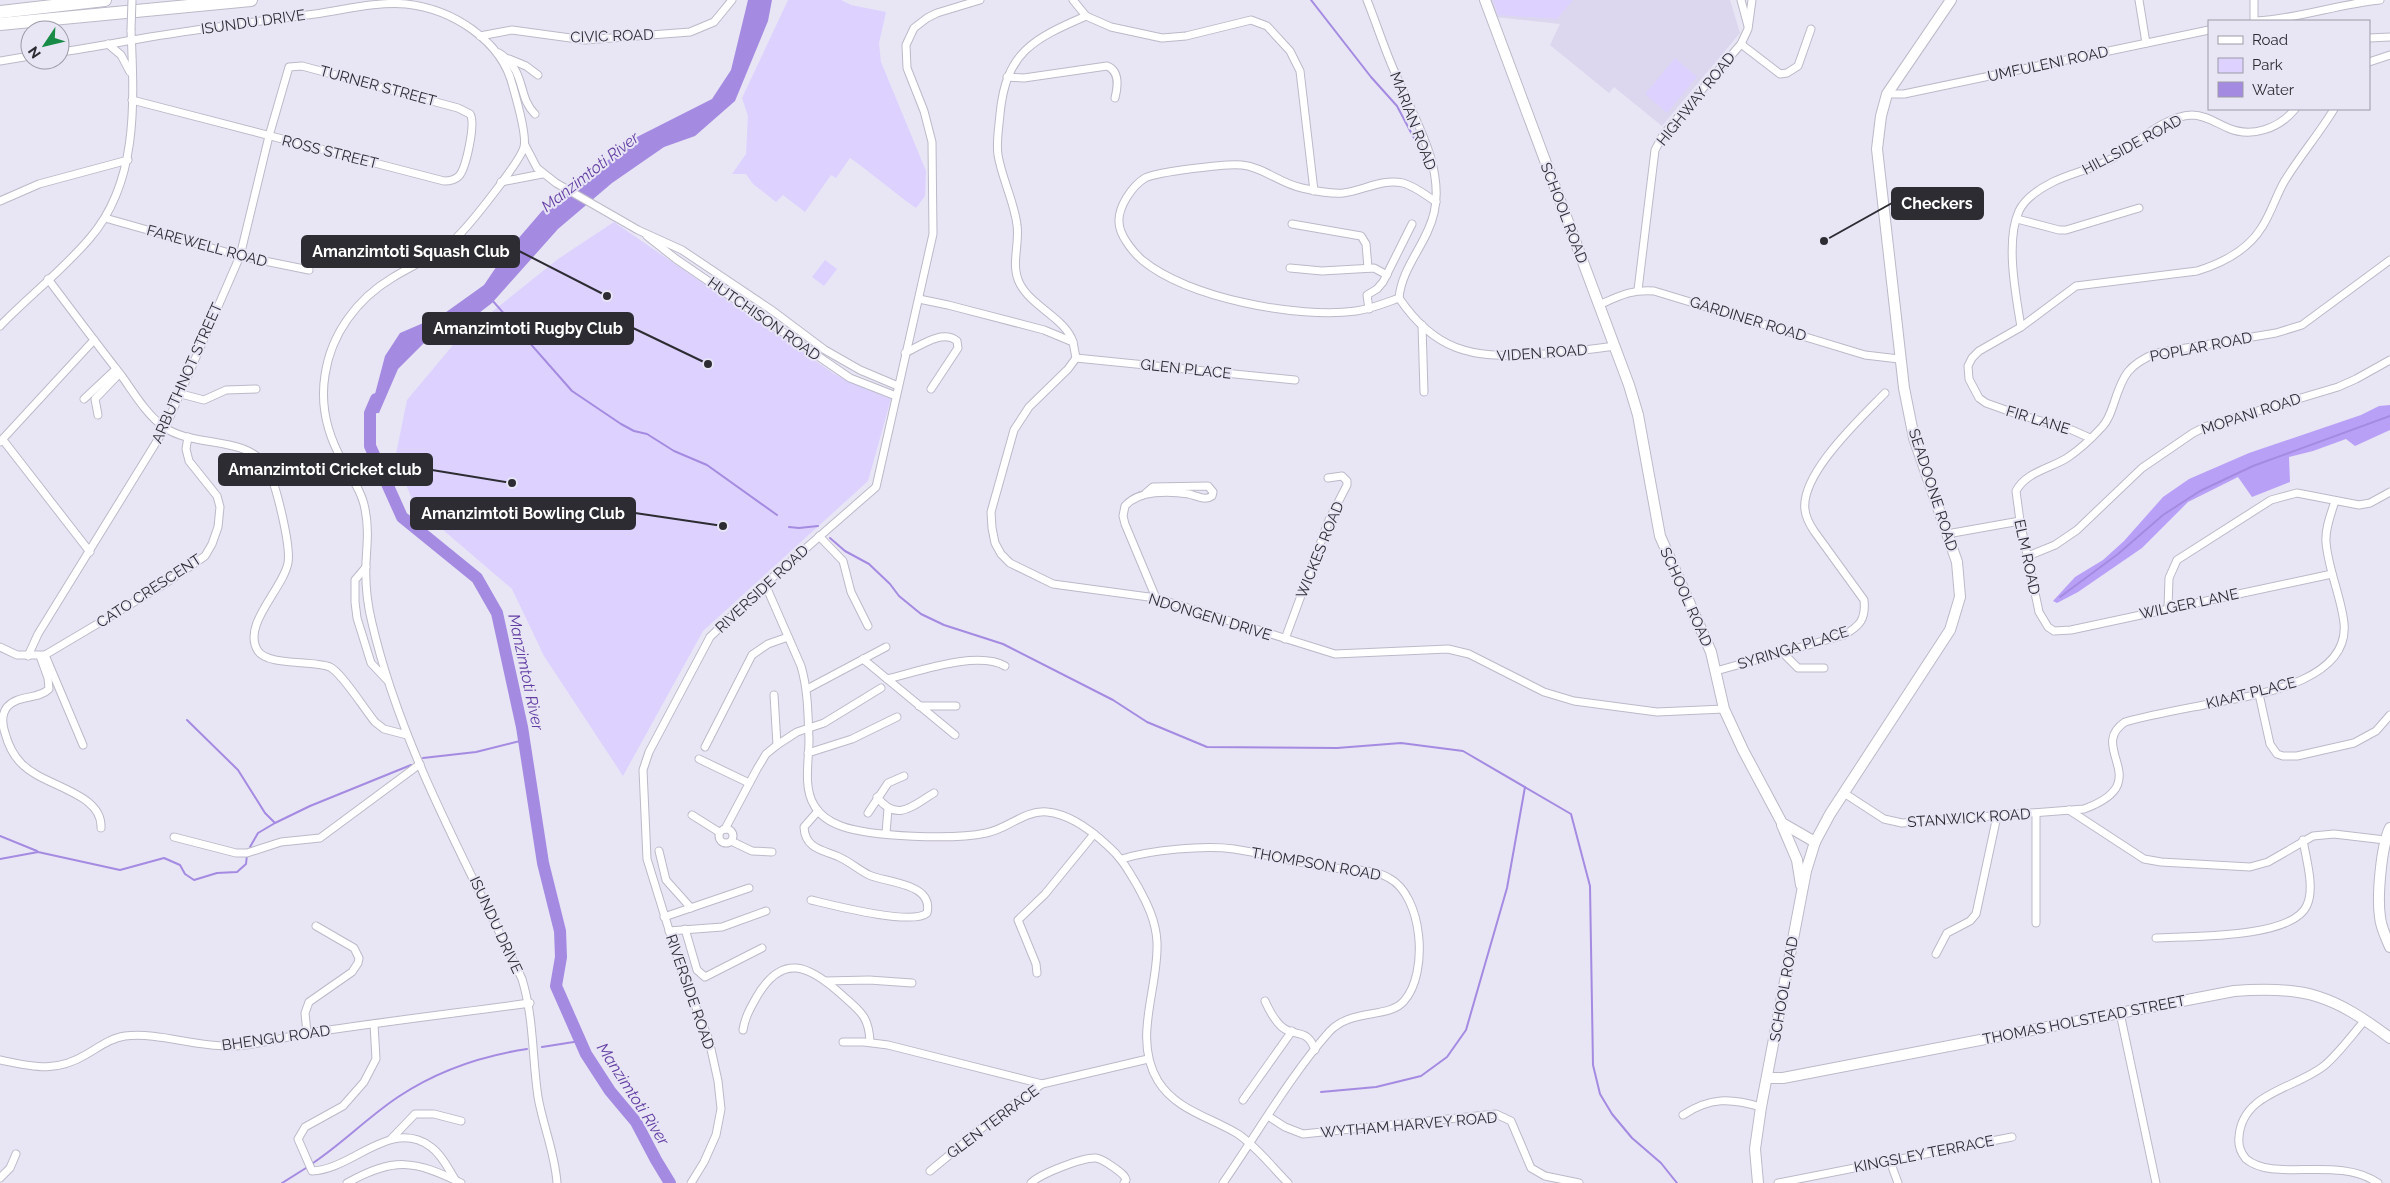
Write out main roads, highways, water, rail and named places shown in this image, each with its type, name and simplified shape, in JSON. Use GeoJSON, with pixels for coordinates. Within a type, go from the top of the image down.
{"type":"FeatureCollection","features":[{"type":"Feature","properties":{"kind":"highway"},"geometry":{"type":"LineString","coordinates":[[0,5],[33,0]]}},
{"type":"Feature","properties":{"kind":"highway"},"geometry":{"type":"LineString","coordinates":[[0,12],[105,0]]}},
{"type":"Feature","properties":{"kind":"highway"},"geometry":{"type":"LineString","coordinates":[[0,24],[251,0]]}},
{"type":"Feature","properties":{"kind":"water"},"geometry":{"type":"Polygon","coordinates":[[[748,0],[772,0],[768,21],[735,101],[695,136],[664,147],[612,183],[558,229],[492,303],[466,323],[424,343],[398,369],[379,413],[370,413],[385,356],[400,333],[442,315],[484,285],[505,254],[542,211],[583,181],[633,139],[712,99],[731,70],[748,0]]]}},
{"type":"Feature","properties":{"kind":"waterway"},"geometry":{"type":"LineString","coordinates":[[1311,0],[1371,77],[1397,106],[1425,159]]}},
{"type":"Feature","properties":{"kind":"waterway"},"geometry":{"type":"LineString","coordinates":[[492,300],[572,391],[621,424],[634,431],[647,434],[674,451],[707,465],[777,515]]}},
{"type":"Feature","properties":{"kind":"waterway","name":"Manzimtoti River"},"geometry":{"type":"LineString","coordinates":[[376,399],[370,413],[370,446],[402,517],[477,578],[497,613],[522,727],[543,863],[560,931],[561,957],[556,986],[586,1054],[610,1091],[636,1122],[670,1183]]}},
{"type":"Feature","properties":{"kind":"waterway"},"geometry":{"type":"LineString","coordinates":[[2060,597],[2118,554],[2163,515],[2200,491],[2253,466],[2390,416]]}},
{"type":"Feature","properties":{"kind":"waterway"},"geometry":{"type":"LineString","coordinates":[[789,527],[818,526]]}},
{"type":"Feature","properties":{"kind":"waterway"},"geometry":{"type":"LineString","coordinates":[[830,538],[845,551],[869,564],[890,584],[899,596],[921,614],[944,625],[1003,644],[1113,700],[1147,722],[1207,747],[1337,748],[1401,743],[1463,751],[1571,814],[1590,886],[1593,1065],[1600,1094],[1612,1114],[1632,1138],[1661,1163],[1677,1183]]}},
{"type":"Feature","properties":{"kind":"waterway"},"geometry":{"type":"LineString","coordinates":[[187,720],[238,770],[265,813],[275,823]]}},
{"type":"Feature","properties":{"kind":"waterway"},"geometry":{"type":"LineString","coordinates":[[423,758],[476,752],[524,740]]}},
{"type":"Feature","properties":{"kind":"waterway"},"geometry":{"type":"LineString","coordinates":[[250,847],[258,833],[275,823],[310,806],[411,765]]}},
{"type":"Feature","properties":{"kind":"waterway"},"geometry":{"type":"LineString","coordinates":[[1321,1092],[1376,1087],[1421,1076],[1447,1057],[1466,1030],[1507,888],[1525,787]]}},
{"type":"Feature","properties":{"kind":"waterway"},"geometry":{"type":"LineString","coordinates":[[0,836],[37,851]]}},
{"type":"Feature","properties":{"kind":"waterway"},"geometry":{"type":"LineString","coordinates":[[0,859],[38,852],[120,870],[164,858],[180,865],[185,874],[194,880],[217,873],[237,872],[246,864],[247,855]]}},
{"type":"Feature","properties":{"kind":"waterway"},"geometry":{"type":"LineString","coordinates":[[542,1047],[580,1041]]}},
{"type":"Feature","properties":{"kind":"waterway"},"geometry":{"type":"LineString","coordinates":[[313,1163],[398,1097],[428,1080],[476,1060],[527,1049]]}},
{"type":"Feature","properties":{"kind":"waterway"},"geometry":{"type":"LineString","coordinates":[[282,1183],[306,1168]]}},
{"type":"Feature","properties":{"kind":"place","name":"Checkers"},"geometry":{"type":"Point","coordinates":[1824,241]}},
{"type":"Feature","properties":{"kind":"place","name":"Amanzimtoti Squash Club"},"geometry":{"type":"Point","coordinates":[607,296]}},
{"type":"Feature","properties":{"kind":"place","name":"Amanzimtoti Rugby Club"},"geometry":{"type":"Point","coordinates":[708,364]}},
{"type":"Feature","properties":{"kind":"place","name":"Amanzimtoti Cricket club"},"geometry":{"type":"Point","coordinates":[512,483]}},
{"type":"Feature","properties":{"kind":"place","name":"Amanzimtoti Bowling Club"},"geometry":{"type":"Point","coordinates":[723,526]}}]}
